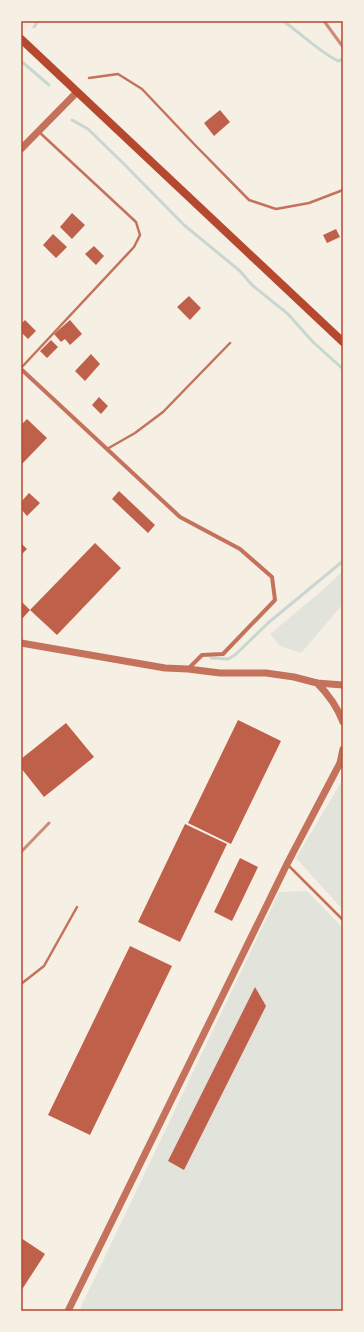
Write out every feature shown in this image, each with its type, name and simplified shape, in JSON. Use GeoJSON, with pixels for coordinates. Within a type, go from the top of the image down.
{"type":"FeatureCollection","features":[{"type":"Feature","properties":{"kind":"main road"},"geometry":{"type":"LineString","coordinates":[[21,39],[343,342]]}},
{"type":"Feature","properties":{"kind":"street"},"geometry":{"type":"LineString","coordinates":[[21,149],[77,92]]}},
{"type":"Feature","properties":{"kind":"street"},"geometry":{"type":"LineString","coordinates":[[21,368],[180,517],[240,549],[272,577],[275,600],[223,654],[202,655],[188,669]]}},
{"type":"Feature","properties":{"kind":"street"},"geometry":{"type":"LineString","coordinates":[[21,643],[165,668],[220,673],[266,672],[317,683],[343,685]]}},
{"type":"Feature","properties":{"kind":"street"},"geometry":{"type":"LineString","coordinates":[[317,683],[330,696],[339,711],[343,722]]}},
{"type":"Feature","properties":{"kind":"street"},"geometry":{"type":"LineString","coordinates":[[68,1311],[287,864],[342,761],[343,749]]}},
{"type":"Feature","properties":{"kind":"lane"},"geometry":{"type":"LineString","coordinates":[[89,78],[118,74],[142,89],[249,200],[276,209],[310,203],[343,190]]}},
{"type":"Feature","properties":{"kind":"lane"},"geometry":{"type":"LineString","coordinates":[[21,368],[134,247],[140,235],[136,222],[38,131]]}},
{"type":"Feature","properties":{"kind":"lane"},"geometry":{"type":"LineString","coordinates":[[106,449],[135,434],[163,412],[230,343]]}},
{"type":"Feature","properties":{"kind":"lane"},"geometry":{"type":"LineString","coordinates":[[287,864],[343,920]]}},
{"type":"Feature","properties":{"kind":"lane"},"geometry":{"type":"LineString","coordinates":[[21,984],[44,966],[77,907]]}},
{"type":"Feature","properties":{"kind":"shaded area"},"geometry":{"type":"Polygon","coordinates":[[[343,571],[343,604],[301,653],[280,646],[270,634],[343,571]]]}},
{"type":"Feature","properties":{"kind":"shaded area"},"geometry":{"type":"Polygon","coordinates":[[[343,779],[343,910],[296,858],[343,779]]]}},
{"type":"Feature","properties":{"kind":"shaded area"},"geometry":{"type":"Polygon","coordinates":[[[307,891],[343,928],[343,1311],[79,1311],[279,892],[307,891]]]}},
{"type":"Feature","properties":{"kind":"building"},"geometry":{"type":"Polygon","coordinates":[[[220,110],[230,122],[214,136],[204,123],[220,110]]]}},
{"type":"Feature","properties":{"kind":"building"},"geometry":{"type":"Polygon","coordinates":[[[72,213],[85,225],[72,239],[60,227],[72,213]]]}},
{"type":"Feature","properties":{"kind":"building"},"geometry":{"type":"Polygon","coordinates":[[[336,229],[340,237],[327,243],[323,235],[336,229]]]}},
{"type":"Feature","properties":{"kind":"building"},"geometry":{"type":"Polygon","coordinates":[[[53,234],[67,247],[56,258],[43,245],[53,234]]]}},
{"type":"Feature","properties":{"kind":"building"},"geometry":{"type":"Polygon","coordinates":[[[94,246],[104,256],[96,265],[85,254],[94,246]]]}},
{"type":"Feature","properties":{"kind":"building"},"geometry":{"type":"Polygon","coordinates":[[[189,296],[201,308],[190,320],[177,307],[189,296]]]}},
{"type":"Feature","properties":{"kind":"building"},"geometry":{"type":"Polygon","coordinates":[[[25,320],[36,331],[28,339],[21,332],[21,324],[25,320]]]}},
{"type":"Feature","properties":{"kind":"building"},"geometry":{"type":"Polygon","coordinates":[[[70,320],[82,334],[70,345],[65,339],[61,342],[54,334],[70,320]]]}},
{"type":"Feature","properties":{"kind":"building"},"geometry":{"type":"Polygon","coordinates":[[[51,340],[58,347],[47,358],[40,351],[51,340]]]}},
{"type":"Feature","properties":{"kind":"building"},"geometry":{"type":"Polygon","coordinates":[[[91,354],[100,364],[85,381],[75,371],[91,354]]]}},
{"type":"Feature","properties":{"kind":"building"},"geometry":{"type":"Polygon","coordinates":[[[99,397],[108,406],[101,414],[92,405],[99,397]]]}},
{"type":"Feature","properties":{"kind":"building"},"geometry":{"type":"Polygon","coordinates":[[[27,419],[47,438],[21,465],[21,425],[27,419]]]}},
{"type":"Feature","properties":{"kind":"building"},"geometry":{"type":"Polygon","coordinates":[[[119,491],[155,525],[148,533],[112,499],[119,491]]]}},
{"type":"Feature","properties":{"kind":"building"},"geometry":{"type":"Polygon","coordinates":[[[29,493],[40,503],[27,516],[21,509],[21,502],[29,493]]]}},
{"type":"Feature","properties":{"kind":"building"},"geometry":{"type":"Polygon","coordinates":[[[21,543],[27,549],[21,555],[21,543]]]}},
{"type":"Feature","properties":{"kind":"building"},"geometry":{"type":"Polygon","coordinates":[[[95,543],[121,568],[57,635],[30,610],[95,543]]]}},
{"type":"Feature","properties":{"kind":"building"},"geometry":{"type":"Polygon","coordinates":[[[21,601],[30,610],[21,620],[21,601]]]}},
{"type":"Feature","properties":{"kind":"building"},"geometry":{"type":"Polygon","coordinates":[[[238,720],[281,741],[231,844],[188,823],[238,720]]]}},
{"type":"Feature","properties":{"kind":"building"},"geometry":{"type":"Polygon","coordinates":[[[66,723],[94,757],[44,797],[21,768],[21,759],[66,723]]]}},
{"type":"Feature","properties":{"kind":"building"},"geometry":{"type":"Polygon","coordinates":[[[185,824],[227,844],[180,942],[138,922],[185,824]]]}},
{"type":"Feature","properties":{"kind":"building"},"geometry":{"type":"Polygon","coordinates":[[[240,858],[258,867],[232,921],[214,912],[240,858]]]}},
{"type":"Feature","properties":{"kind":"building"},"geometry":{"type":"Polygon","coordinates":[[[130,946],[172,966],[90,1135],[48,1115],[130,946]]]}},
{"type":"Feature","properties":{"kind":"building"},"geometry":{"type":"Polygon","coordinates":[[[255,987],[266,1006],[184,1170],[168,1161],[255,987]]]}},
{"type":"Feature","properties":{"kind":"building"},"geometry":{"type":"Polygon","coordinates":[[[21,1238],[45,1254],[21,1291],[21,1238]]]}},
{"type":"Feature","properties":{"kind":"waterway"},"geometry":{"type":"LineString","coordinates":[[34,27],[38,21]]}},
{"type":"Feature","properties":{"kind":"waterway"},"geometry":{"type":"LineString","coordinates":[[283,21],[331,57],[338,61],[343,59]]}},
{"type":"Feature","properties":{"kind":"waterway"},"geometry":{"type":"LineString","coordinates":[[21,61],[49,85]]}},
{"type":"Feature","properties":{"kind":"waterway"},"geometry":{"type":"LineString","coordinates":[[72,120],[88,129],[184,225],[240,271],[252,285],[288,314],[313,342],[343,369]]}},
{"type":"Feature","properties":{"kind":"waterway"},"geometry":{"type":"LineString","coordinates":[[211,658],[228,659],[235,655],[268,623],[343,561]]}},
{"type":"Feature","properties":{"kind":"railway"},"geometry":{"type":"LineString","coordinates":[[324,21],[343,47]]}},
{"type":"Feature","properties":{"kind":"railway"},"geometry":{"type":"LineString","coordinates":[[21,852],[49,823]]}}]}
